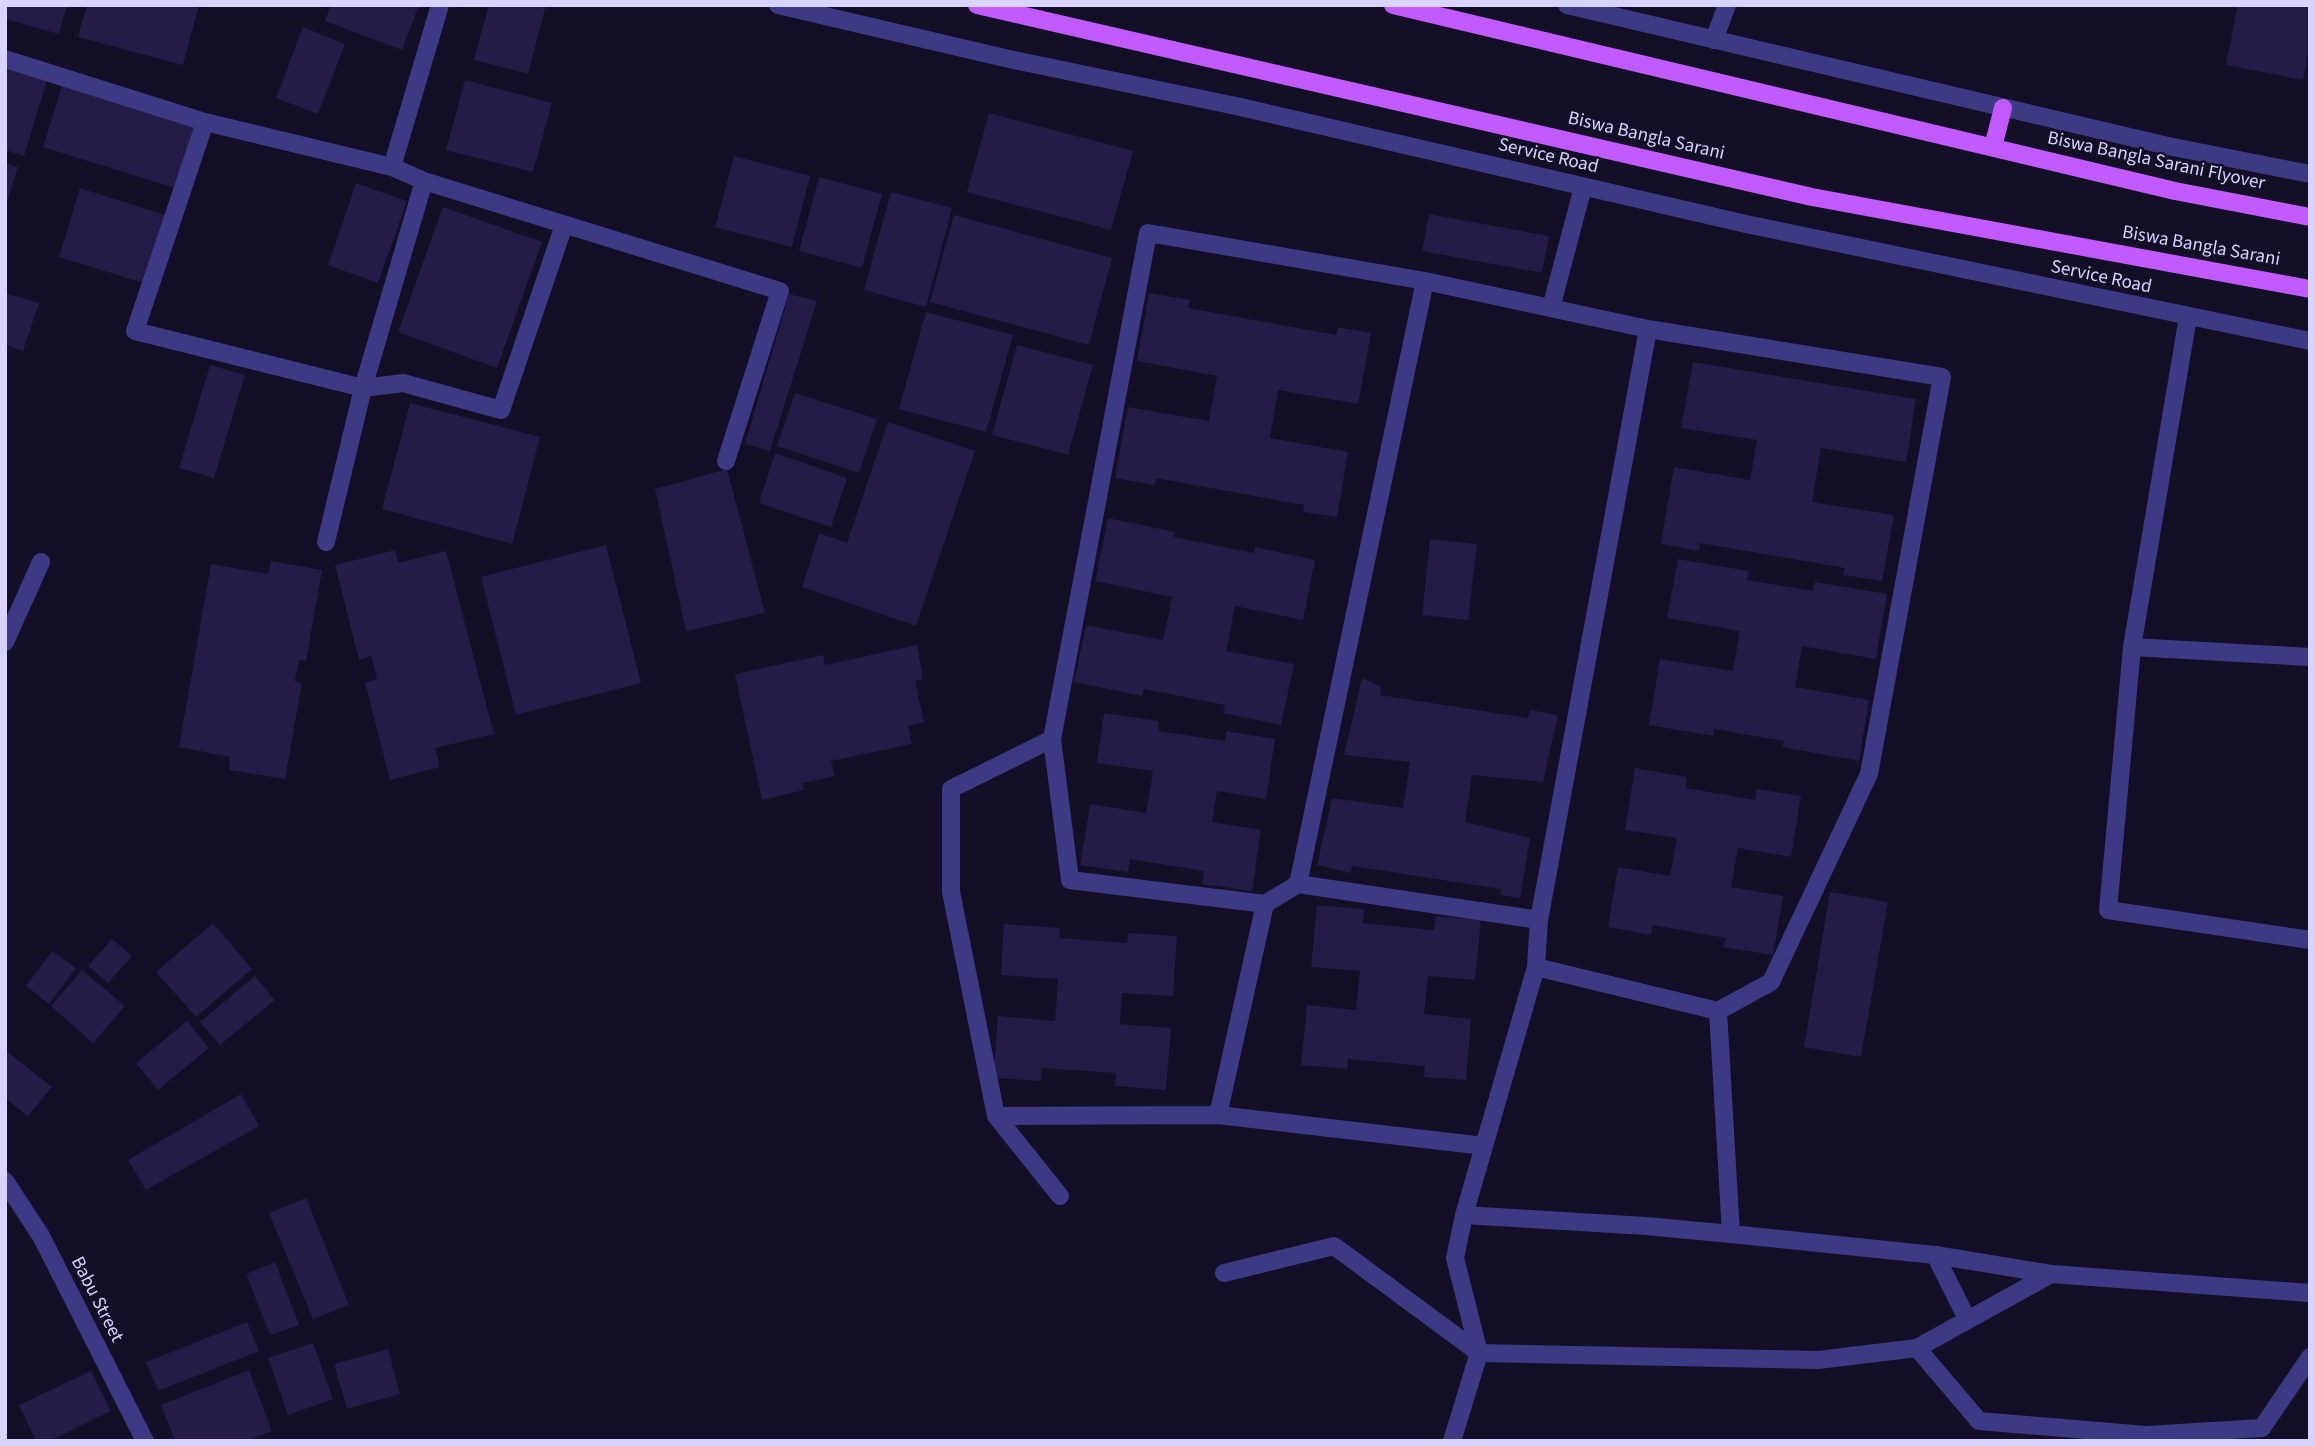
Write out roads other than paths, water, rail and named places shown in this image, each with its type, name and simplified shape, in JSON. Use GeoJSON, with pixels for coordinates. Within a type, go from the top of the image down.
{"type":"FeatureCollection","features":[{"type":"Feature","properties":{"kind":"main road","name":"Biswa Bangla Sarani"},"geometry":{"type":"LineString","coordinates":[[978,5],[1812,197],[2310,289]]}},
{"type":"Feature","properties":{"kind":"main road"},"geometry":{"type":"LineString","coordinates":[[1393,5],[1993,147],[2003,108]]}},
{"type":"Feature","properties":{"kind":"main road","name":"Biswa Bangla Sarani Flyover"},"geometry":{"type":"LineString","coordinates":[[1993,147],[2175,191],[2310,217]]}},
{"type":"Feature","properties":{"kind":"street"},"geometry":{"type":"LineString","coordinates":[[392,167],[440,5]]}},
{"type":"Feature","properties":{"kind":"street","name":"Service Road"},"geometry":{"type":"LineString","coordinates":[[778,5],[1009,59],[1236,106],[1746,224],[2310,341]]}},
{"type":"Feature","properties":{"kind":"street"},"geometry":{"type":"LineString","coordinates":[[1567,5],[2168,146],[2310,174]]}},
{"type":"Feature","properties":{"kind":"street"},"geometry":{"type":"LineString","coordinates":[[1714,40],[1727,5]]}},
{"type":"Feature","properties":{"kind":"street"},"geometry":{"type":"LineString","coordinates":[[5,59],[205,122],[392,167],[424,181],[780,291],[726,461]]}},
{"type":"Feature","properties":{"kind":"street"},"geometry":{"type":"LineString","coordinates":[[205,122],[135,331],[363,388],[403,383],[501,411],[564,225]]}},
{"type":"Feature","properties":{"kind":"street"},"geometry":{"type":"LineString","coordinates":[[326,542],[363,388],[424,181]]}},
{"type":"Feature","properties":{"kind":"street"},"geometry":{"type":"LineString","coordinates":[[1551,308],[1583,187]]}},
{"type":"Feature","properties":{"kind":"street"},"geometry":{"type":"LineString","coordinates":[[1536,967],[1718,1011],[1771,982],[1868,774],[1942,377],[1648,329],[1425,281],[1148,233],[1052,739],[1070,880],[1265,904],[1298,884],[1539,920]]}},
{"type":"Feature","properties":{"kind":"street"},"geometry":{"type":"LineString","coordinates":[[1298,884],[1425,281]]}},
{"type":"Feature","properties":{"kind":"street"},"geometry":{"type":"LineString","coordinates":[[2188,317],[2132,647],[2108,910],[2310,940]]}},
{"type":"Feature","properties":{"kind":"street"},"geometry":{"type":"LineString","coordinates":[[1452,1441],[1479,1353],[1455,1258],[1464,1215],[1536,967],[1539,920],[1648,329]]}},
{"type":"Feature","properties":{"kind":"street"},"geometry":{"type":"LineString","coordinates":[[5,642],[41,562]]}},
{"type":"Feature","properties":{"kind":"street"},"geometry":{"type":"LineString","coordinates":[[2132,647],[2310,657]]}},
{"type":"Feature","properties":{"kind":"street"},"geometry":{"type":"LineString","coordinates":[[1052,739],[951,789],[951,892],[996,1116],[1060,1196]]}},
{"type":"Feature","properties":{"kind":"street"},"geometry":{"type":"LineString","coordinates":[[1218,1115],[1265,904]]}},
{"type":"Feature","properties":{"kind":"street"},"geometry":{"type":"LineString","coordinates":[[1718,1011],[1731,1234]]}},
{"type":"Feature","properties":{"kind":"street"},"geometry":{"type":"LineString","coordinates":[[996,1116],[1218,1115],[1484,1146]]}},
{"type":"Feature","properties":{"kind":"street","name":"Babu Street"},"geometry":{"type":"LineString","coordinates":[[5,1181],[41,1236],[145,1441]]}},
{"type":"Feature","properties":{"kind":"street"},"geometry":{"type":"LineString","coordinates":[[1464,1215],[1646,1226],[1935,1255],[2051,1274],[2310,1293]]}},
{"type":"Feature","properties":{"kind":"street"},"geometry":{"type":"LineString","coordinates":[[1224,1273],[1334,1246],[1479,1353],[1818,1360],[1917,1348],[2051,1274]]}},
{"type":"Feature","properties":{"kind":"street"},"geometry":{"type":"LineString","coordinates":[[1935,1255],[1967,1319]]}},
{"type":"Feature","properties":{"kind":"street"},"geometry":{"type":"LineString","coordinates":[[1917,1348],[1979,1421],[2146,1436],[2262,1428],[2310,1357]]}}]}
